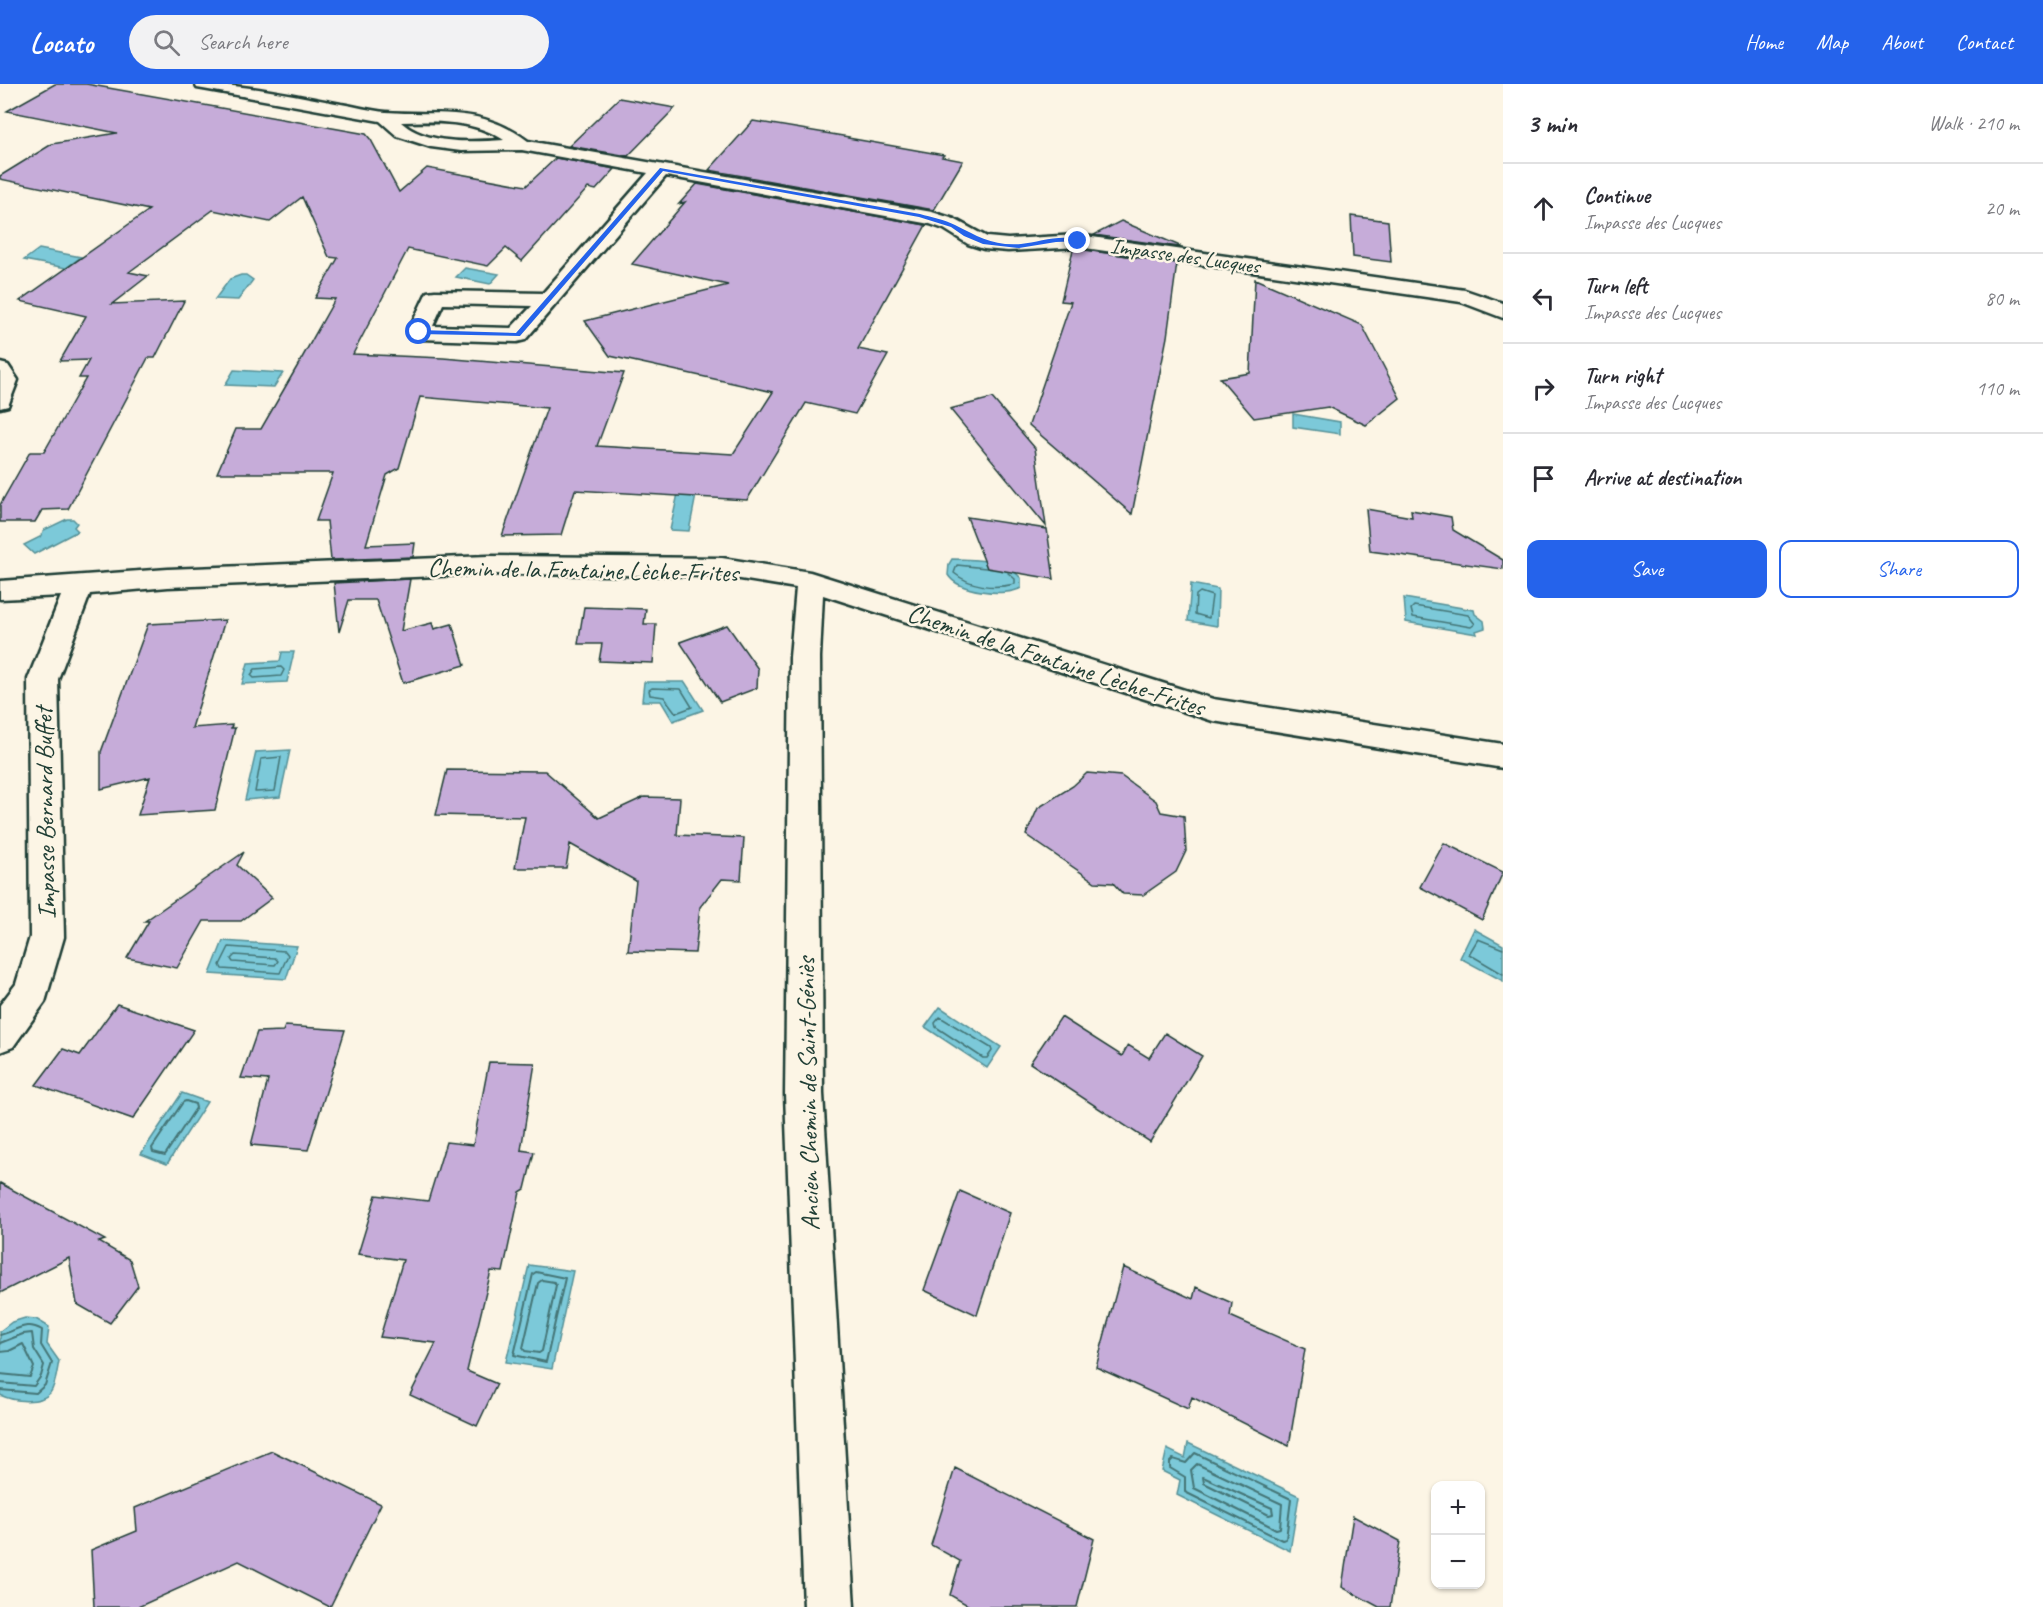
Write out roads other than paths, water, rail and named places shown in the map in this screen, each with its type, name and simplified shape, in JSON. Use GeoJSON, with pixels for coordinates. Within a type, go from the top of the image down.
{"type":"FeatureCollection","features":[{"type":"Feature","properties":{"kind":"street","name":"Impasse des Lucques"},"geometry":{"type":"LineString","coordinates":[[203,84],[386,117],[433,116],[486,124],[507,133],[522,145]]}},
{"type":"Feature","properties":{"kind":"street","name":"Impasse des Lucques"},"geometry":{"type":"LineString","coordinates":[[386,117],[401,132],[437,143],[481,147],[522,145],[920,216],[953,226],[983,243],[1019,246],[1056,240],[1078,241],[1465,296],[1503,297]]}},
{"type":"Feature","properties":{"kind":"street"},"geometry":{"type":"LineString","coordinates":[[549,300],[435,297],[419,332],[518,335],[549,300],[662,169]]}},
{"type":"Feature","properties":{"kind":"street","name":"Impasse des Lucques"},"geometry":{"type":"LineString","coordinates":[[1465,296],[1503,311]]}},
{"type":"Feature","properties":{"kind":"street"},"geometry":{"type":"LineString","coordinates":[[0,370],[6,380],[0,400]]}},
{"type":"Feature","properties":{"kind":"street","name":"Chemin de la Fontaine Lèche-Frites"},"geometry":{"type":"LineString","coordinates":[[0,590],[168,578],[488,565],[722,567],[810,581],[1213,710],[1503,756]]}},
{"type":"Feature","properties":{"kind":"street","name":"Ancien Chemin de Saint-Géniès"},"geometry":{"type":"LineString","coordinates":[[810,581],[805,657],[804,1094],[829,1607]]}},
{"type":"Feature","properties":{"kind":"street","name":"Impasse Bernard Buffet"},"geometry":{"type":"LineString","coordinates":[[0,1035],[32,991],[47,937],[43,679],[79,586]]}},
{"type":"Feature","properties":{"kind":"water"},"geometry":{"type":"Polygon","coordinates":[[[39,249],[81,257],[66,268],[24,260],[39,249]]]}},
{"type":"Feature","properties":{"kind":"water"},"geometry":{"type":"Polygon","coordinates":[[[465,268],[499,274],[490,284],[456,277],[465,268]]]}},
{"type":"Feature","properties":{"kind":"water"},"geometry":{"type":"Polygon","coordinates":[[[246,275],[253,280],[238,300],[215,299],[230,279],[246,275]]]}},
{"type":"Feature","properties":{"kind":"water"},"geometry":{"type":"Polygon","coordinates":[[[234,370],[283,373],[274,387],[225,385],[234,370]]]}},
{"type":"Feature","properties":{"kind":"water"},"geometry":{"type":"Polygon","coordinates":[[[1293,414],[1340,422],[1340,434],[1293,427],[1293,414]]]}},
{"type":"Feature","properties":{"kind":"water"},"geometry":{"type":"Polygon","coordinates":[[[679,489],[697,490],[689,531],[670,530],[679,489]]]}},
{"type":"Feature","properties":{"kind":"water"},"geometry":{"type":"Polygon","coordinates":[[[67,519],[73,519],[77,523],[74,527],[78,531],[34,554],[24,545],[40,537],[44,530],[67,519]]]}},
{"type":"Feature","properties":{"kind":"water"},"geometry":{"type":"Polygon","coordinates":[[[952,559],[980,560],[1007,567],[1021,578],[1021,588],[1014,591],[994,592],[971,589],[961,585],[948,575],[952,559]]]}},
{"type":"Feature","properties":{"kind":"water"},"geometry":{"type":"Polygon","coordinates":[[[1191,584],[1218,589],[1217,626],[1188,621],[1191,584]]]}},
{"type":"Feature","properties":{"kind":"water"},"geometry":{"type":"Polygon","coordinates":[[[1404,598],[1474,610],[1475,614],[1484,621],[1485,628],[1476,631],[1477,634],[1406,622],[1404,598]]]}},
{"type":"Feature","properties":{"kind":"water"},"geometry":{"type":"Polygon","coordinates":[[[282,652],[294,652],[287,682],[242,684],[248,663],[280,661],[282,652]]]}},
{"type":"Feature","properties":{"kind":"water"},"geometry":{"type":"Polygon","coordinates":[[[644,682],[685,682],[703,710],[673,721],[661,701],[642,701],[644,682]]]}},
{"type":"Feature","properties":{"kind":"water"},"geometry":{"type":"Polygon","coordinates":[[[290,750],[280,797],[245,800],[256,752],[290,750]]]}},
{"type":"Feature","properties":{"kind":"water"},"geometry":{"type":"Polygon","coordinates":[[[1474,929],[1503,945],[1503,981],[1460,958],[1474,929]]]}},
{"type":"Feature","properties":{"kind":"water"},"geometry":{"type":"Polygon","coordinates":[[[223,941],[297,946],[286,979],[210,974],[223,941]]]}},
{"type":"Feature","properties":{"kind":"water"},"geometry":{"type":"Polygon","coordinates":[[[940,1007],[1001,1047],[987,1068],[925,1027],[940,1007]]]}},
{"type":"Feature","properties":{"kind":"water"},"geometry":{"type":"Polygon","coordinates":[[[182,1093],[207,1102],[167,1164],[141,1154],[182,1093]]]}},
{"type":"Feature","properties":{"kind":"water"},"geometry":{"type":"Polygon","coordinates":[[[529,1265],[573,1271],[552,1369],[506,1362],[529,1265]]]}},
{"type":"Feature","properties":{"kind":"water"},"geometry":{"type":"Polygon","coordinates":[[[25,1318],[36,1319],[49,1327],[47,1344],[59,1361],[55,1382],[50,1393],[33,1400],[12,1399],[0,1395],[0,1331],[12,1322],[25,1318]]]}},
{"type":"Feature","properties":{"kind":"water"},"geometry":{"type":"Polygon","coordinates":[[[1188,1443],[1299,1496],[1290,1551],[1177,1495],[1180,1480],[1162,1471],[1167,1449],[1185,1458],[1188,1443]]]}}]}
